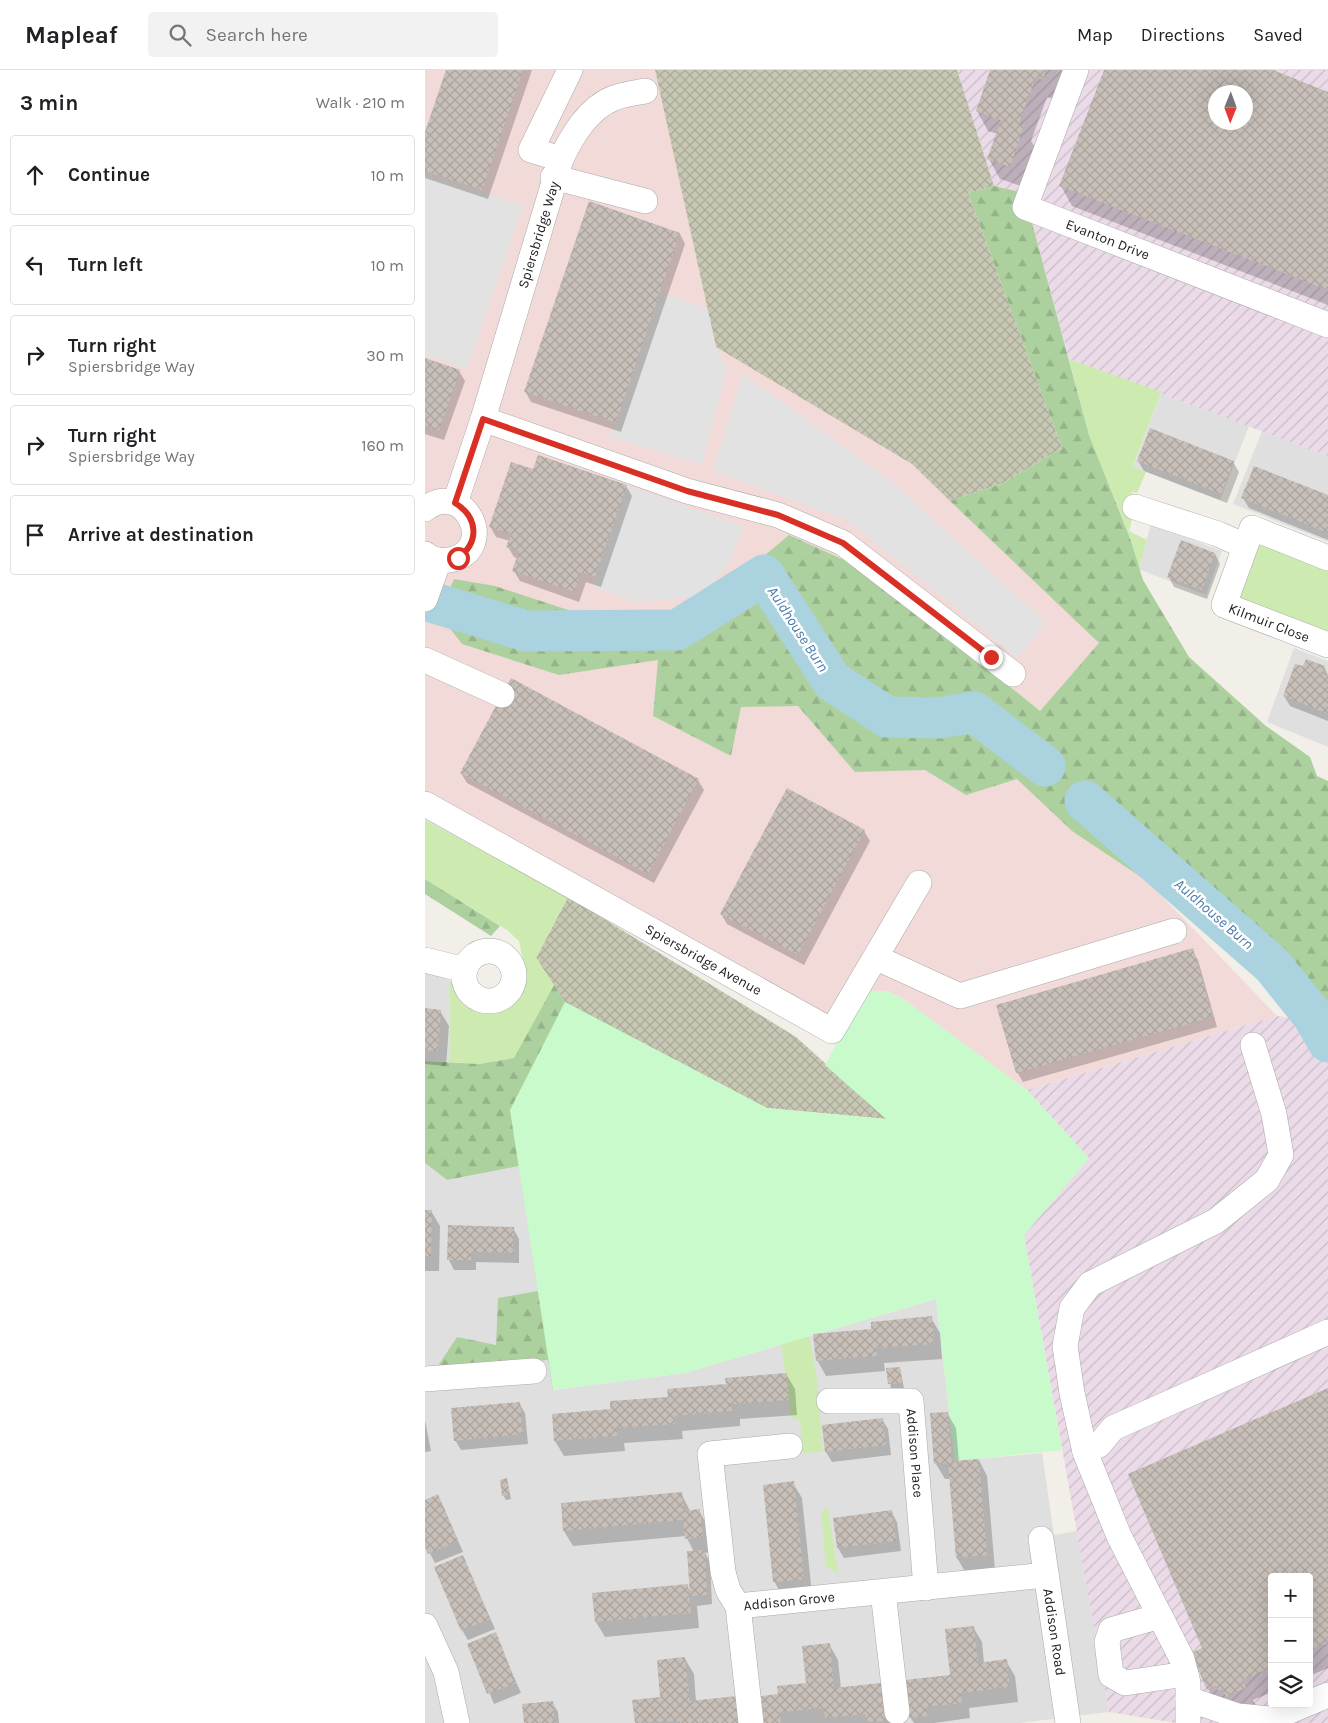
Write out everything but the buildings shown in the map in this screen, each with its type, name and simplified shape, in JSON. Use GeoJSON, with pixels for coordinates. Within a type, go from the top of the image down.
{"type":"FeatureCollection","features":[{"type":"Feature","properties":{"kind":"street"},"geometry":{"type":"LineString","coordinates":[[570,70],[531,150],[557,168],[645,201]]}},
{"type":"Feature","properties":{"kind":"street","name":"Evanton Drive"},"geometry":{"type":"LineString","coordinates":[[1076,70],[1025,208],[1328,325]]}},
{"type":"Feature","properties":{"kind":"street","name":"Spiersbridge Way"},"geometry":{"type":"LineString","coordinates":[[455,503],[483,419],[557,168],[570,140],[589,115],[613,98],[645,91]]}},
{"type":"Feature","properties":{"kind":"street"},"geometry":{"type":"LineString","coordinates":[[483,419],[687,491],[778,515],[843,543],[1013,674]]}},
{"type":"Feature","properties":{"kind":"street"},"geometry":{"type":"LineString","coordinates":[[425,509],[436,502],[455,503],[470,516],[474,535],[466,552],[448,561],[432,557],[426,595]]}},
{"type":"Feature","properties":{"kind":"street"},"geometry":{"type":"LineString","coordinates":[[1135,507],[1218,534],[1245,546]]}},
{"type":"Feature","properties":{"kind":"street","name":"Kilmuir Close"},"geometry":{"type":"LineString","coordinates":[[1328,558],[1252,528],[1224,605],[1328,646]]}},
{"type":"Feature","properties":{"kind":"street"},"geometry":{"type":"LineString","coordinates":[[425,660],[501,695]]}},
{"type":"Feature","properties":{"kind":"street","name":"Spiersbridge Avenue"},"geometry":{"type":"LineString","coordinates":[[425,804],[832,1031],[877,958],[919,883]]}},
{"type":"Feature","properties":{"kind":"street"},"geometry":{"type":"LineString","coordinates":[[877,958],[960,996],[1174,931]]}},
{"type":"Feature","properties":{"kind":"street"},"geometry":{"type":"LineString","coordinates":[[425,960],[465,970]]}},
{"type":"Feature","properties":{"kind":"street"},"geometry":{"type":"LineString","coordinates":[[1253,1045],[1274,1114],[1281,1155],[1267,1180],[1217,1220],[1090,1284],[1072,1308],[1065,1346],[1071,1393],[1085,1452],[1119,1536],[1182,1658],[1186,1674],[1188,1711],[1271,1719],[1298,1708]]}},
{"type":"Feature","properties":{"kind":"street"},"geometry":{"type":"LineString","coordinates":[[1085,1452],[1099,1444],[1113,1428],[1328,1332]]}},
{"type":"Feature","properties":{"kind":"street"},"geometry":{"type":"LineString","coordinates":[[425,1379],[533,1370]]}},
{"type":"Feature","properties":{"kind":"street","name":"Addison Place"},"geometry":{"type":"LineString","coordinates":[[829,1401],[911,1401],[926,1588]]}},
{"type":"Feature","properties":{"kind":"street","name":"Addison Grove"},"geometry":{"type":"LineString","coordinates":[[790,1446],[710,1454],[723,1572],[728,1590],[738,1606],[1045,1575]]}},
{"type":"Feature","properties":{"kind":"street","name":"Addison Road"},"geometry":{"type":"LineString","coordinates":[[1041,1539],[1068,1723]]}},
{"type":"Feature","properties":{"kind":"street"},"geometry":{"type":"LineString","coordinates":[[883,1592],[897,1712]]}},
{"type":"Feature","properties":{"kind":"street"},"geometry":{"type":"LineString","coordinates":[[738,1606],[751,1723]]}},
{"type":"Feature","properties":{"kind":"street"},"geometry":{"type":"LineString","coordinates":[[1160,1616],[1111,1630],[1107,1642],[1111,1675],[1125,1683],[1186,1674]]}},
{"type":"Feature","properties":{"kind":"street"},"geometry":{"type":"LineString","coordinates":[[425,1626],[445,1672],[457,1723]]}},
{"type":"Feature","properties":{"kind":"street"},"geometry":{"type":"LineString","coordinates":[[1313,1702],[1328,1695]]}},
{"type":"Feature","properties":{"kind":"shaded area"},"geometry":{"type":"Polygon","coordinates":[[[425,70],[655,70],[716,347],[912,464],[1100,643],[1040,711],[1037,756],[1157,891],[1277,1016],[1027,1090],[903,999],[887,991],[837,1030],[425,803],[425,70]]]}},
{"type":"Feature","properties":{"kind":"shaded area"},"geometry":{"type":"Polygon","coordinates":[[[655,70],[957,70],[994,186],[968,193],[1062,448],[1003,483],[950,501],[912,464],[716,347],[655,70]]]}},
{"type":"Feature","properties":{"kind":"shaded area"},"geometry":{"type":"Polygon","coordinates":[[[957,70],[1328,70],[1328,456],[1069,359],[1024,193],[994,186],[957,70]]]}},
{"type":"Feature","properties":{"kind":"shaded area"},"geometry":{"type":"Polygon","coordinates":[[[425,173],[523,206],[467,369],[425,355],[425,173]]]}},
{"type":"Feature","properties":{"kind":"shaded area"},"geometry":{"type":"Polygon","coordinates":[[[660,292],[707,308],[716,347],[727,370],[702,464],[608,436],[616,423],[660,292]]]}},
{"type":"Feature","properties":{"kind":"shaded area"},"geometry":{"type":"Polygon","coordinates":[[[743,374],[888,479],[1046,622],[1018,658],[847,520],[713,471],[743,374]]]}},
{"type":"Feature","properties":{"kind":"shaded area"},"geometry":{"type":"Polygon","coordinates":[[[1161,392],[1249,426],[1220,500],[1133,467],[1161,392]]]}},
{"type":"Feature","properties":{"kind":"shaded area"},"geometry":{"type":"Polygon","coordinates":[[[1262,431],[1328,456],[1328,542],[1233,504],[1262,431]]]}},
{"type":"Feature","properties":{"kind":"shaded area"},"geometry":{"type":"Polygon","coordinates":[[[627,485],[744,527],[728,564],[703,596],[635,602],[594,588],[595,577],[627,485]]]}},
{"type":"Feature","properties":{"kind":"shaded area"},"geometry":{"type":"Polygon","coordinates":[[[1151,524],[1222,551],[1206,595],[1138,569],[1151,524]]]}},
{"type":"Feature","properties":{"kind":"shaded area"},"geometry":{"type":"Polygon","coordinates":[[[1294,648],[1328,661],[1328,747],[1267,722],[1294,648]]]}},
{"type":"Feature","properties":{"kind":"shaded area"},"geometry":{"type":"Polygon","coordinates":[[[568,897],[796,1037],[887,1119],[767,1108],[565,1002],[536,958],[568,897]]]}},
{"type":"Feature","properties":{"kind":"shaded area"},"geometry":{"type":"Polygon","coordinates":[[[425,967],[450,981],[449,1062],[425,1061],[425,967]]]}},
{"type":"Feature","properties":{"kind":"shaded area"},"geometry":{"type":"Polygon","coordinates":[[[1277,1016],[1312,1021],[1328,1052],[1328,1723],[1176,1723],[1109,1712],[1024,1235],[1089,1158],[1027,1090],[1277,1016]]]}},
{"type":"Feature","properties":{"kind":"shaded area"},"geometry":{"type":"Polygon","coordinates":[[[425,1163],[447,1180],[519,1166],[553,1390],[685,1373],[936,1299],[955,1461],[1042,1453],[1054,1535],[1077,1531],[1109,1712],[1020,1723],[425,1723],[425,1163]]]}},
{"type":"Feature","properties":{"kind":"green space"},"geometry":{"type":"Polygon","coordinates":[[[994,186],[1024,193],[1089,435],[1131,541],[1143,580],[1189,657],[1266,726],[1310,757],[1317,776],[1328,781],[1328,1052],[1312,1021],[1162,891],[1072,831],[1017,779],[966,795],[925,770],[855,772],[798,706],[741,707],[731,756],[653,716],[658,660],[559,675],[462,644],[439,614],[454,579],[495,586],[608,623],[701,609],[789,535],[866,570],[1040,711],[1099,643],[950,501],[1003,483],[1062,448],[968,193],[994,186]]]}},
{"type":"Feature","properties":{"kind":"green space"},"geometry":{"type":"Polygon","coordinates":[[[1069,359],[1161,392],[1133,466],[1146,472],[1137,493],[1132,492],[1126,512],[1133,516],[1129,531],[1147,540],[1138,569],[1131,541],[1089,435],[1069,359]]]}},
{"type":"Feature","properties":{"kind":"green space"},"geometry":{"type":"Polygon","coordinates":[[[1262,544],[1328,569],[1328,634],[1239,601],[1237,590],[1254,547],[1262,544]]]}},
{"type":"Feature","properties":{"kind":"green space"},"geometry":{"type":"Polygon","coordinates":[[[425,820],[568,897],[536,958],[554,985],[514,1058],[479,1064],[449,1062],[450,981],[458,987],[464,1005],[482,1012],[504,1006],[521,992],[526,975],[519,941],[507,930],[425,879],[425,820]]]}},
{"type":"Feature","properties":{"kind":"green space"},"geometry":{"type":"Polygon","coordinates":[[[425,879],[500,926],[491,936],[425,894],[425,879]]]}},
{"type":"Feature","properties":{"kind":"green space"},"geometry":{"type":"Polygon","coordinates":[[[554,985],[565,1002],[633,1037],[553,1390],[548,1360],[436,1369],[457,1337],[496,1345],[498,1298],[538,1291],[519,1166],[447,1180],[425,1163],[425,1061],[479,1064],[514,1058],[554,985]]]}},
{"type":"Feature","properties":{"kind":"green space"},"geometry":{"type":"Polygon","coordinates":[[[865,991],[887,991],[903,999],[1027,1090],[1089,1158],[1024,1235],[1062,1450],[955,1461],[936,1299],[685,1373],[553,1390],[510,1110],[565,1002],[767,1108],[886,1119],[825,1065],[865,991]]]}},
{"type":"Feature","properties":{"kind":"green space"},"geometry":{"type":"Polygon","coordinates":[[[809,1336],[817,1380],[823,1452],[803,1453],[800,1421],[791,1418],[781,1344],[809,1336]]]}},
{"type":"Feature","properties":{"kind":"green space"},"geometry":{"type":"Polygon","coordinates":[[[828,1507],[838,1573],[826,1567],[821,1512],[828,1507]]]}},
{"type":"Feature","properties":{"kind":"waterway","name":"Auldhouse Burn"},"geometry":{"type":"LineString","coordinates":[[425,600],[526,631],[677,630],[764,575],[832,681],[887,717],[939,718],[974,712],[1045,766]]}},
{"type":"Feature","properties":{"kind":"waterway","name":"Auldhouse Burn"},"geometry":{"type":"LineString","coordinates":[[1085,801],[1272,965],[1313,1016],[1328,1042]]}},
{"type":"Feature","properties":{"kind":"route"},"geometry":{"type":"LineString","coordinates":[[458,558],[466,552],[471,544],[474,535],[474,525],[464,508],[455,503],[483,419],[687,491],[778,515],[843,543],[991,657]]}}]}
